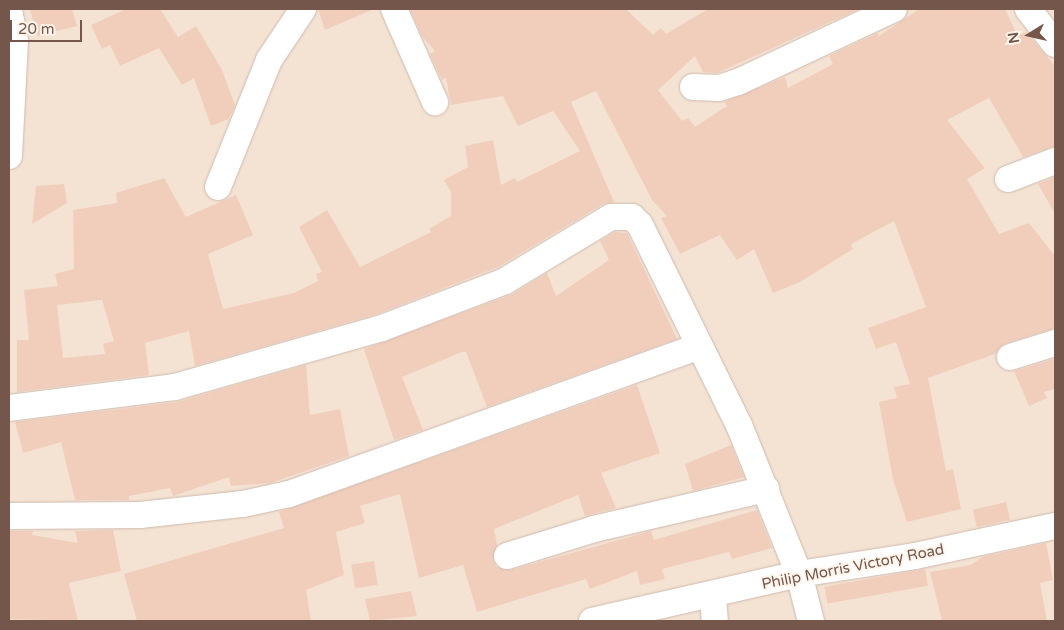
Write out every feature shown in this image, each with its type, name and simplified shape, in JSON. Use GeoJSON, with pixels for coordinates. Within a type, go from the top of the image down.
{"type":"FeatureCollection","features":[{"type":"Feature","properties":{"kind":"street"},"geometry":{"type":"LineString","coordinates":[[9,9],[12,41],[9,156]]}},
{"type":"Feature","properties":{"kind":"street"},"geometry":{"type":"LineString","coordinates":[[218,187],[269,60],[303,9]]}},
{"type":"Feature","properties":{"kind":"street"},"geometry":{"type":"LineString","coordinates":[[394,9],[435,102]]}},
{"type":"Feature","properties":{"kind":"street"},"geometry":{"type":"LineString","coordinates":[[1028,9],[1055,44]]}},
{"type":"Feature","properties":{"kind":"street"},"geometry":{"type":"LineString","coordinates":[[693,87],[719,88],[738,82],[886,11]]}},
{"type":"Feature","properties":{"kind":"street"},"geometry":{"type":"LineString","coordinates":[[1008,180],[1055,161]]}},
{"type":"Feature","properties":{"kind":"street"},"geometry":{"type":"LineString","coordinates":[[9,408],[175,387],[382,328],[504,281],[611,217],[622,215],[632,217],[640,225],[698,347],[739,425],[799,574],[811,621]]}},
{"type":"Feature","properties":{"kind":"street"},"geometry":{"type":"LineString","coordinates":[[1010,357],[1055,343]]}},
{"type":"Feature","properties":{"kind":"street"},"geometry":{"type":"LineString","coordinates":[[9,516],[148,514],[234,505],[289,494],[698,347]]}},
{"type":"Feature","properties":{"kind":"street"},"geometry":{"type":"LineString","coordinates":[[507,556],[594,529],[766,489]]}},
{"type":"Feature","properties":{"kind":"street","name":"Philip Morris Victory Road"},"geometry":{"type":"LineString","coordinates":[[592,621],[799,574],[915,556],[1055,526]]}},
{"type":"Feature","properties":{"kind":"street"},"geometry":{"type":"LineString","coordinates":[[713,595],[715,621]]}},
{"type":"Feature","properties":{"kind":"shaded area"},"geometry":{"type":"Polygon","coordinates":[[[9,9],[1055,9],[1055,621],[9,621],[9,9]]]}},
{"type":"Feature","properties":{"kind":"building"},"geometry":{"type":"Polygon","coordinates":[[[30,9],[72,9],[77,26],[37,36],[30,9]]]}},
{"type":"Feature","properties":{"kind":"building"},"geometry":{"type":"Polygon","coordinates":[[[126,9],[160,9],[178,37],[196,26],[222,70],[235,105],[229,119],[211,126],[194,78],[182,85],[159,48],[120,66],[110,45],[102,49],[91,25],[126,9]]]}},
{"type":"Feature","properties":{"kind":"building"},"geometry":{"type":"Polygon","coordinates":[[[318,9],[374,9],[325,30],[318,9]]]}},
{"type":"Feature","properties":{"kind":"building"},"geometry":{"type":"Polygon","coordinates":[[[410,9],[626,9],[653,35],[661,28],[666,34],[708,9],[859,9],[717,73],[703,72],[695,56],[658,90],[682,121],[688,118],[695,127],[727,106],[724,102],[785,77],[788,88],[833,64],[829,56],[878,33],[879,36],[919,9],[1005,9],[1018,36],[1026,32],[1055,66],[1055,146],[1023,157],[989,98],[947,120],[985,168],[967,179],[999,234],[1029,223],[1055,256],[1055,328],[1006,343],[995,354],[928,378],[946,471],[953,469],[961,509],[907,522],[893,479],[879,402],[897,398],[894,387],[910,384],[896,342],[876,349],[868,328],[926,307],[894,221],[851,244],[853,249],[800,282],[773,293],[754,249],[737,260],[720,235],[680,254],[661,218],[667,216],[652,200],[596,91],[571,102],[614,202],[603,204],[498,267],[377,314],[195,366],[189,331],[145,343],[149,375],[17,392],[17,340],[29,340],[24,290],[58,286],[55,274],[74,269],[73,210],[117,203],[116,193],[164,178],[186,217],[236,195],[253,235],[208,254],[223,309],[294,293],[318,281],[316,274],[322,272],[299,227],[327,210],[360,267],[431,232],[429,229],[451,216],[451,192],[444,180],[468,167],[465,146],[493,140],[501,185],[515,178],[517,182],[580,151],[553,111],[518,126],[503,96],[451,105],[446,78],[442,80],[430,54],[435,51],[422,36],[410,9]],[[102,300],[57,305],[63,358],[105,354],[103,344],[114,341],[102,300]]]}},
{"type":"Feature","properties":{"kind":"building"},"geometry":{"type":"Polygon","coordinates":[[[1055,177],[1055,214],[1038,184],[1055,177]]]}},
{"type":"Feature","properties":{"kind":"building"},"geometry":{"type":"Polygon","coordinates":[[[64,184],[67,203],[32,224],[36,186],[64,184]]]}},
{"type":"Feature","properties":{"kind":"building"},"geometry":{"type":"Polygon","coordinates":[[[615,232],[627,233],[677,339],[487,407],[466,352],[462,352],[402,377],[423,430],[394,440],[364,349],[511,295],[547,273],[556,296],[609,260],[600,241],[615,232]]]}},
{"type":"Feature","properties":{"kind":"building"},"geometry":{"type":"Polygon","coordinates":[[[1055,359],[1055,389],[1044,392],[1047,398],[1029,406],[1014,371],[1055,359]]]}},
{"type":"Feature","properties":{"kind":"building"},"geometry":{"type":"Polygon","coordinates":[[[306,365],[310,415],[340,409],[349,456],[270,483],[231,486],[229,477],[173,496],[170,488],[129,496],[129,500],[75,500],[61,442],[23,453],[15,422],[177,402],[306,365]]]}},
{"type":"Feature","properties":{"kind":"building"},"geometry":{"type":"Polygon","coordinates":[[[637,385],[660,453],[601,473],[616,508],[585,516],[578,495],[494,529],[497,545],[493,560],[496,567],[511,570],[651,531],[654,540],[757,510],[772,548],[732,559],[729,552],[662,569],[665,579],[640,585],[637,571],[590,589],[586,579],[477,612],[463,565],[419,578],[400,494],[360,506],[365,523],[336,532],[344,575],[306,590],[311,621],[137,621],[124,574],[284,528],[279,512],[637,385]]]}},
{"type":"Feature","properties":{"kind":"building"},"geometry":{"type":"Polygon","coordinates":[[[731,445],[744,477],[693,491],[685,464],[731,445]]]}},
{"type":"Feature","properties":{"kind":"building"},"geometry":{"type":"Polygon","coordinates":[[[1006,502],[1010,520],[977,527],[973,510],[1006,502]]]}},
{"type":"Feature","properties":{"kind":"building"},"geometry":{"type":"Polygon","coordinates":[[[113,530],[121,571],[69,583],[78,621],[9,619],[9,531],[33,531],[32,535],[78,543],[75,531],[113,530]]]}},
{"type":"Feature","properties":{"kind":"building"},"geometry":{"type":"Polygon","coordinates":[[[1046,543],[1053,580],[1040,583],[1047,621],[942,621],[930,572],[971,565],[982,557],[1046,543]]]}},
{"type":"Feature","properties":{"kind":"building"},"geometry":{"type":"Polygon","coordinates":[[[374,561],[378,585],[355,588],[351,565],[374,561]]]}},
{"type":"Feature","properties":{"kind":"building"},"geometry":{"type":"Polygon","coordinates":[[[925,569],[928,586],[828,603],[825,587],[925,569]]]}},
{"type":"Feature","properties":{"kind":"building"},"geometry":{"type":"Polygon","coordinates":[[[411,591],[417,616],[370,621],[365,599],[411,591]]]}}]}
